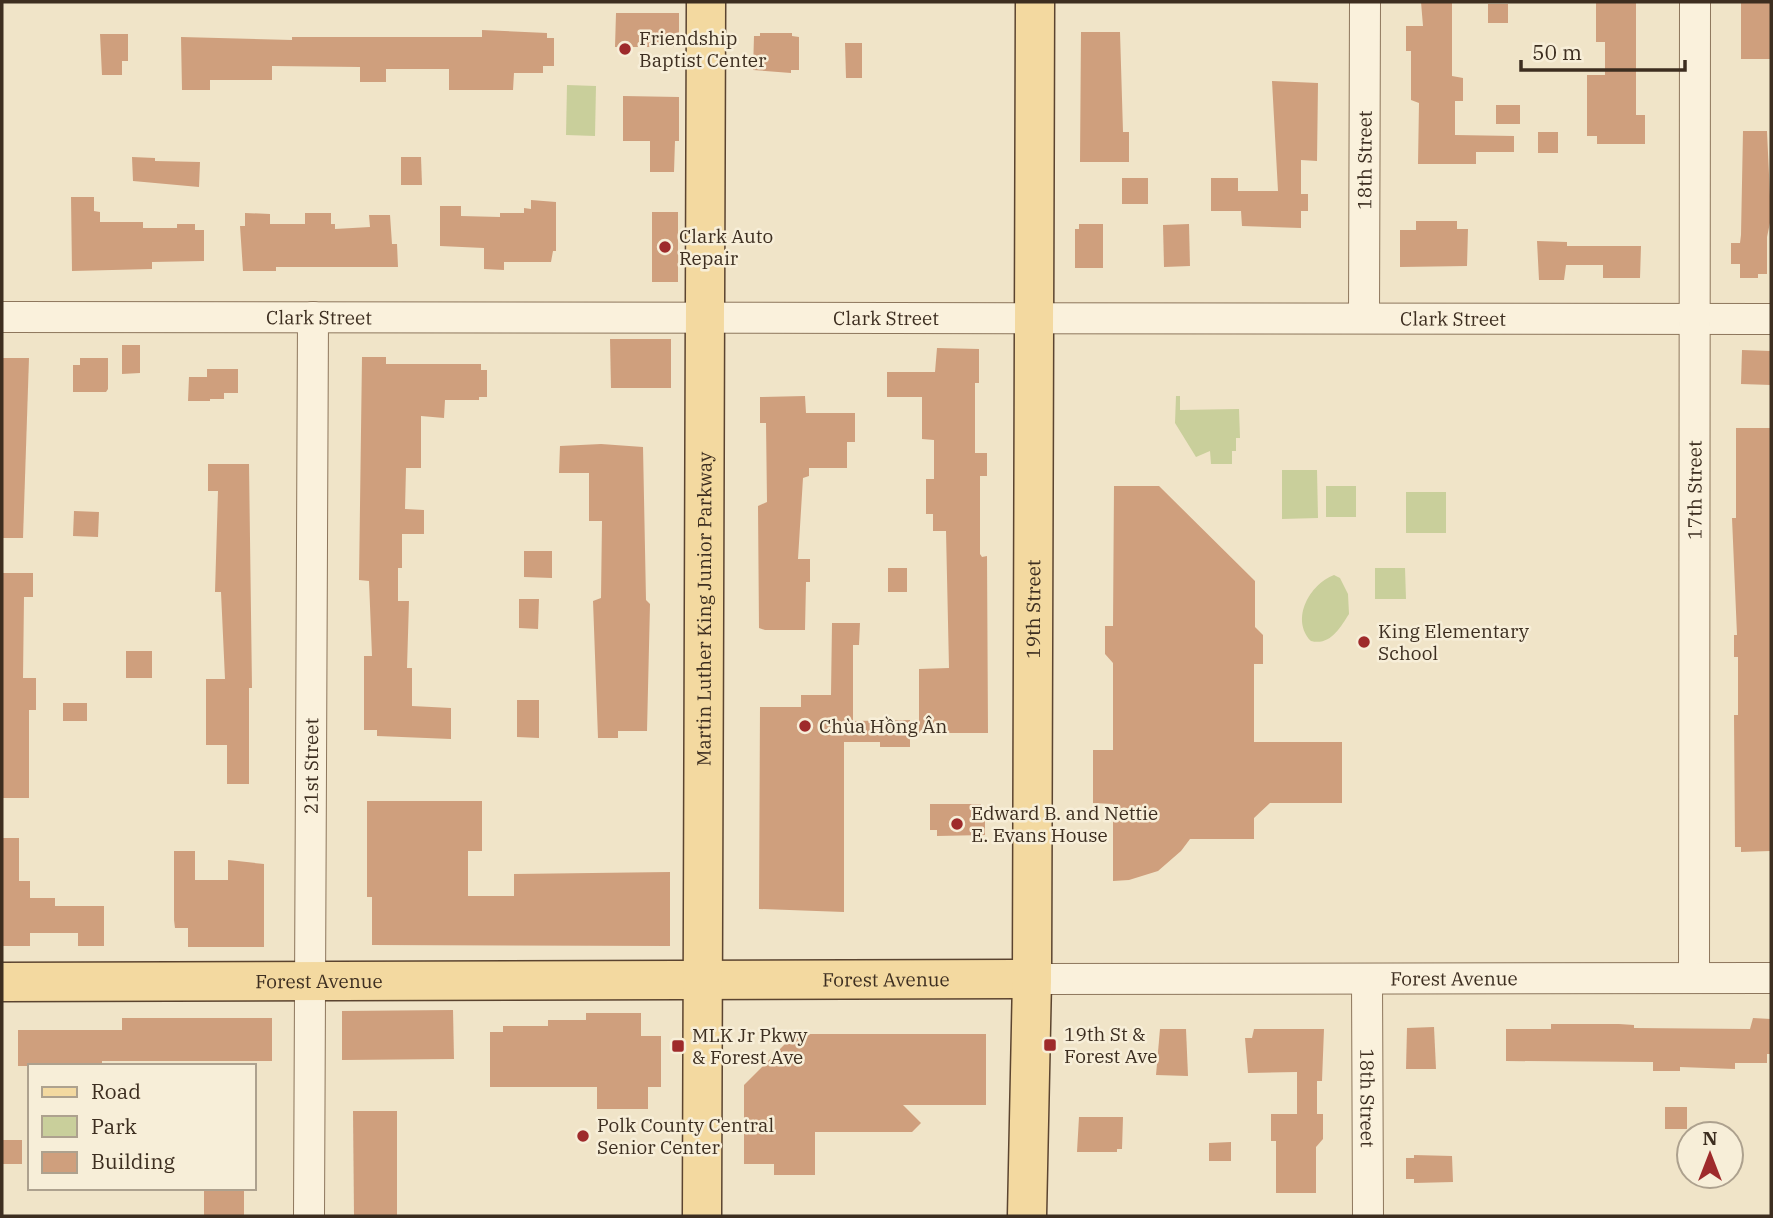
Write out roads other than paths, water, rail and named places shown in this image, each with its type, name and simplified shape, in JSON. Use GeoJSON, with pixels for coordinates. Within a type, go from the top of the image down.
{"type":"FeatureCollection","features":[{"type":"Feature","properties":{"kind":"main road","name":"Martin Luther King Junior Parkway"},"geometry":{"type":"LineString","coordinates":[[702,1216],[706,2]]}},
{"type":"Feature","properties":{"kind":"main road","name":"19th Street"},"geometry":{"type":"LineString","coordinates":[[1027,1216],[1032,979],[1035,2]]}},
{"type":"Feature","properties":{"kind":"main road","name":"Forest Avenue"},"geometry":{"type":"LineString","coordinates":[[2,982],[308,979],[1032,979]]}},
{"type":"Feature","properties":{"kind":"street","name":"18th Street"},"geometry":{"type":"LineString","coordinates":[[1364,2],[1364,318]]}},
{"type":"Feature","properties":{"kind":"street","name":"17th Street"},"geometry":{"type":"LineString","coordinates":[[1694,978],[1695,2]]}},
{"type":"Feature","properties":{"kind":"street","name":"Clark Street"},"geometry":{"type":"LineString","coordinates":[[2,317],[1771,319]]}},
{"type":"Feature","properties":{"kind":"street","name":"21st Street"},"geometry":{"type":"LineString","coordinates":[[309,1216],[313,317]]}},
{"type":"Feature","properties":{"kind":"street","name":"Forest Avenue"},"geometry":{"type":"LineString","coordinates":[[1032,979],[1771,978]]}},
{"type":"Feature","properties":{"kind":"street","name":"18th Street"},"geometry":{"type":"LineString","coordinates":[[1367,979],[1368,1216]]}},
{"type":"Feature","properties":{"kind":"place","name":"Friendship Baptist Center"},"geometry":{"type":"Point","coordinates":[625,49]}},
{"type":"Feature","properties":{"kind":"place","name":"Clark Auto Repair"},"geometry":{"type":"Point","coordinates":[665,247]}},
{"type":"Feature","properties":{"kind":"place","name":"King Elementary School"},"geometry":{"type":"Point","coordinates":[1364,642]}},
{"type":"Feature","properties":{"kind":"place","name":"Chùa Hồng Ân"},"geometry":{"type":"Point","coordinates":[805,726]}},
{"type":"Feature","properties":{"kind":"place","name":"Edward B. and Nettie E. Evans House"},"geometry":{"type":"Point","coordinates":[957,824]}},
{"type":"Feature","properties":{"kind":"place","name":"19th St & Forest Ave"},"geometry":{"type":"Point","coordinates":[1050,1045]}},
{"type":"Feature","properties":{"kind":"place","name":"MLK Jr Pkwy & Forest Ave"},"geometry":{"type":"Point","coordinates":[678,1046]}},
{"type":"Feature","properties":{"kind":"place","name":"Polk County Central Senior Center"},"geometry":{"type":"Point","coordinates":[583,1136]}}]}
